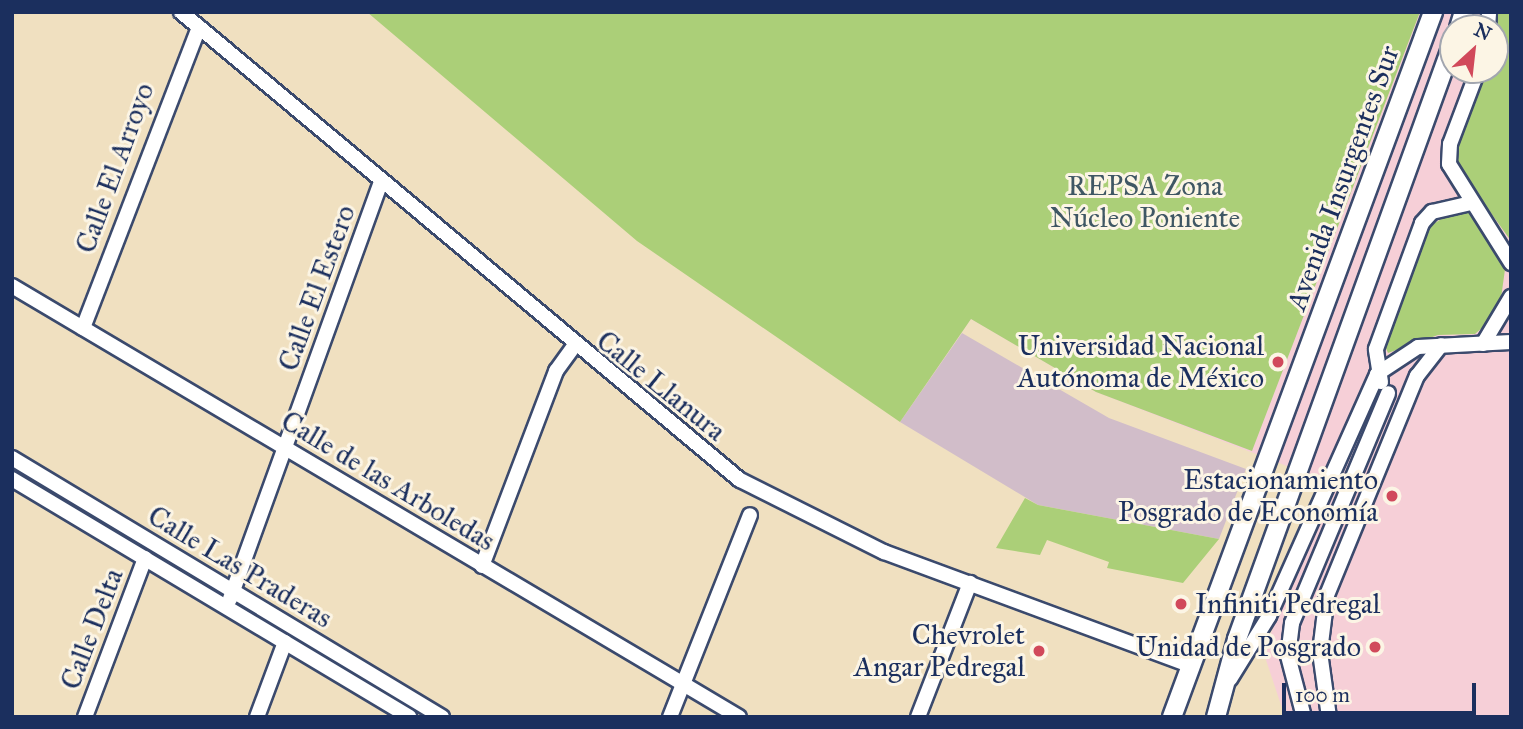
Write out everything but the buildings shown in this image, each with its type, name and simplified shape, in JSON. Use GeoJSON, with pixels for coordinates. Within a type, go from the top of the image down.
{"type":"FeatureCollection","features":[{"type":"Feature","properties":{"kind":"main road","name":"Avenida Insurgentes Sur"},"geometry":{"type":"LineString","coordinates":[[1172,717],[1433,12]]}},
{"type":"Feature","properties":{"kind":"main road","name":"Avenida Insurgentes Sur"},"geometry":{"type":"LineString","coordinates":[[1216,717],[1276,530],[1439,82]]}},
{"type":"Feature","properties":{"kind":"street","name":"Calle Llanura"},"geometry":{"type":"LineString","coordinates":[[181,12],[574,346],[757,491],[850,537],[1190,665]]}},
{"type":"Feature","properties":{"kind":"street","name":"Calle El Arroyo"},"geometry":{"type":"LineString","coordinates":[[82,328],[199,28]]}},
{"type":"Feature","properties":{"kind":"street"},"geometry":{"type":"LineString","coordinates":[[1473,84],[1450,144],[1449,164],[1470,203],[1511,263]]}},
{"type":"Feature","properties":{"kind":"street","name":"Calle El Estero"},"geometry":{"type":"LineString","coordinates":[[226,607],[382,183]]}},
{"type":"Feature","properties":{"kind":"street"},"geometry":{"type":"LineString","coordinates":[[1228,681],[1269,616],[1377,374],[1380,333],[1422,223],[1432,212],[1470,203]]}},
{"type":"Feature","properties":{"kind":"street","name":"Calle de las Arboledas"},"geometry":{"type":"LineString","coordinates":[[12,286],[739,717]]}},
{"type":"Feature","properties":{"kind":"street"},"geometry":{"type":"LineString","coordinates":[[1483,344],[1511,297]]}},
{"type":"Feature","properties":{"kind":"street"},"geometry":{"type":"LineString","coordinates":[[1377,374],[1410,351],[1441,345],[1511,342]]}},
{"type":"Feature","properties":{"kind":"street"},"geometry":{"type":"LineString","coordinates":[[1328,716],[1320,652],[1327,595],[1425,362],[1441,345]]}},
{"type":"Feature","properties":{"kind":"street"},"geometry":{"type":"LineString","coordinates":[[482,566],[556,371],[574,346]]}},
{"type":"Feature","properties":{"kind":"street"},"geometry":{"type":"LineString","coordinates":[[1377,374],[1403,411]]}},
{"type":"Feature","properties":{"kind":"street"},"geometry":{"type":"LineString","coordinates":[[1304,715],[1288,656],[1292,623],[1388,393]]}},
{"type":"Feature","properties":{"kind":"street","name":"Calle Las Praderas"},"geometry":{"type":"LineString","coordinates":[[12,458],[442,717]]}},
{"type":"Feature","properties":{"kind":"street","name":"Calle Las Praderas"},"geometry":{"type":"LineString","coordinates":[[12,479],[409,717]]}},
{"type":"Feature","properties":{"kind":"street"},"geometry":{"type":"LineString","coordinates":[[670,717],[750,515]]}},
{"type":"Feature","properties":{"kind":"street","name":"Calle Delta"},"geometry":{"type":"LineString","coordinates":[[85,717],[145,558]]}},
{"type":"Feature","properties":{"kind":"street"},"geometry":{"type":"LineString","coordinates":[[918,717],[970,583]]}},
{"type":"Feature","properties":{"kind":"street"},"geometry":{"type":"LineString","coordinates":[[257,717],[285,642]]}},
{"type":"Feature","properties":{"kind":"shaded area","name":"REPSA Zona Núcleo Poniente"},"geometry":{"type":"Polygon","coordinates":[[[368,12],[1511,12],[1511,717],[1285,717],[1263,651],[1336,485],[1096,392],[971,319],[900,422],[368,12]]]}},
{"type":"Feature","properties":{"kind":"shaded area"},"geometry":{"type":"Polygon","coordinates":[[[962,333],[1109,418],[1246,469],[1219,539],[1038,505],[900,422],[962,333]]]}},
{"type":"Feature","properties":{"kind":"green space","name":"REPSA Zona Núcleo Poniente"},"geometry":{"type":"Polygon","coordinates":[[[367,12],[1420,12],[1252,451],[1096,392],[971,319],[900,422],[637,241],[367,12]]]}},
{"type":"Feature","properties":{"kind":"green space"},"geometry":{"type":"Polygon","coordinates":[[[1511,12],[1511,241],[1455,163],[1459,131],[1477,84],[1509,84],[1509,14],[1498,14],[1511,12]]]}},
{"type":"Feature","properties":{"kind":"green space"},"geometry":{"type":"Polygon","coordinates":[[[1456,210],[1470,212],[1506,262],[1499,313],[1475,334],[1438,335],[1388,353],[1384,344],[1425,229],[1456,210]]]}},
{"type":"Feature","properties":{"kind":"green space"},"geometry":{"type":"Polygon","coordinates":[[[1025,498],[1038,505],[1219,539],[1183,583],[1107,568],[1109,562],[1047,540],[1040,555],[996,548],[1025,498]]]}},
{"type":"Feature","properties":{"kind":"place","name":"Universidad Nacional Autónoma de México"},"geometry":{"type":"Point","coordinates":[1278,362]}},
{"type":"Feature","properties":{"kind":"place","name":"Estacionamiento Posgrado de Economía"},"geometry":{"type":"Point","coordinates":[1392,496]}},
{"type":"Feature","properties":{"kind":"place","name":"Infiniti Pedregal"},"geometry":{"type":"Point","coordinates":[1181,604]}},
{"type":"Feature","properties":{"kind":"place","name":"Unidad de Posgrado"},"geometry":{"type":"Point","coordinates":[1375,647]}},
{"type":"Feature","properties":{"kind":"place","name":"Chevrolet Angar Pedregal"},"geometry":{"type":"Point","coordinates":[1039,651]}}]}
